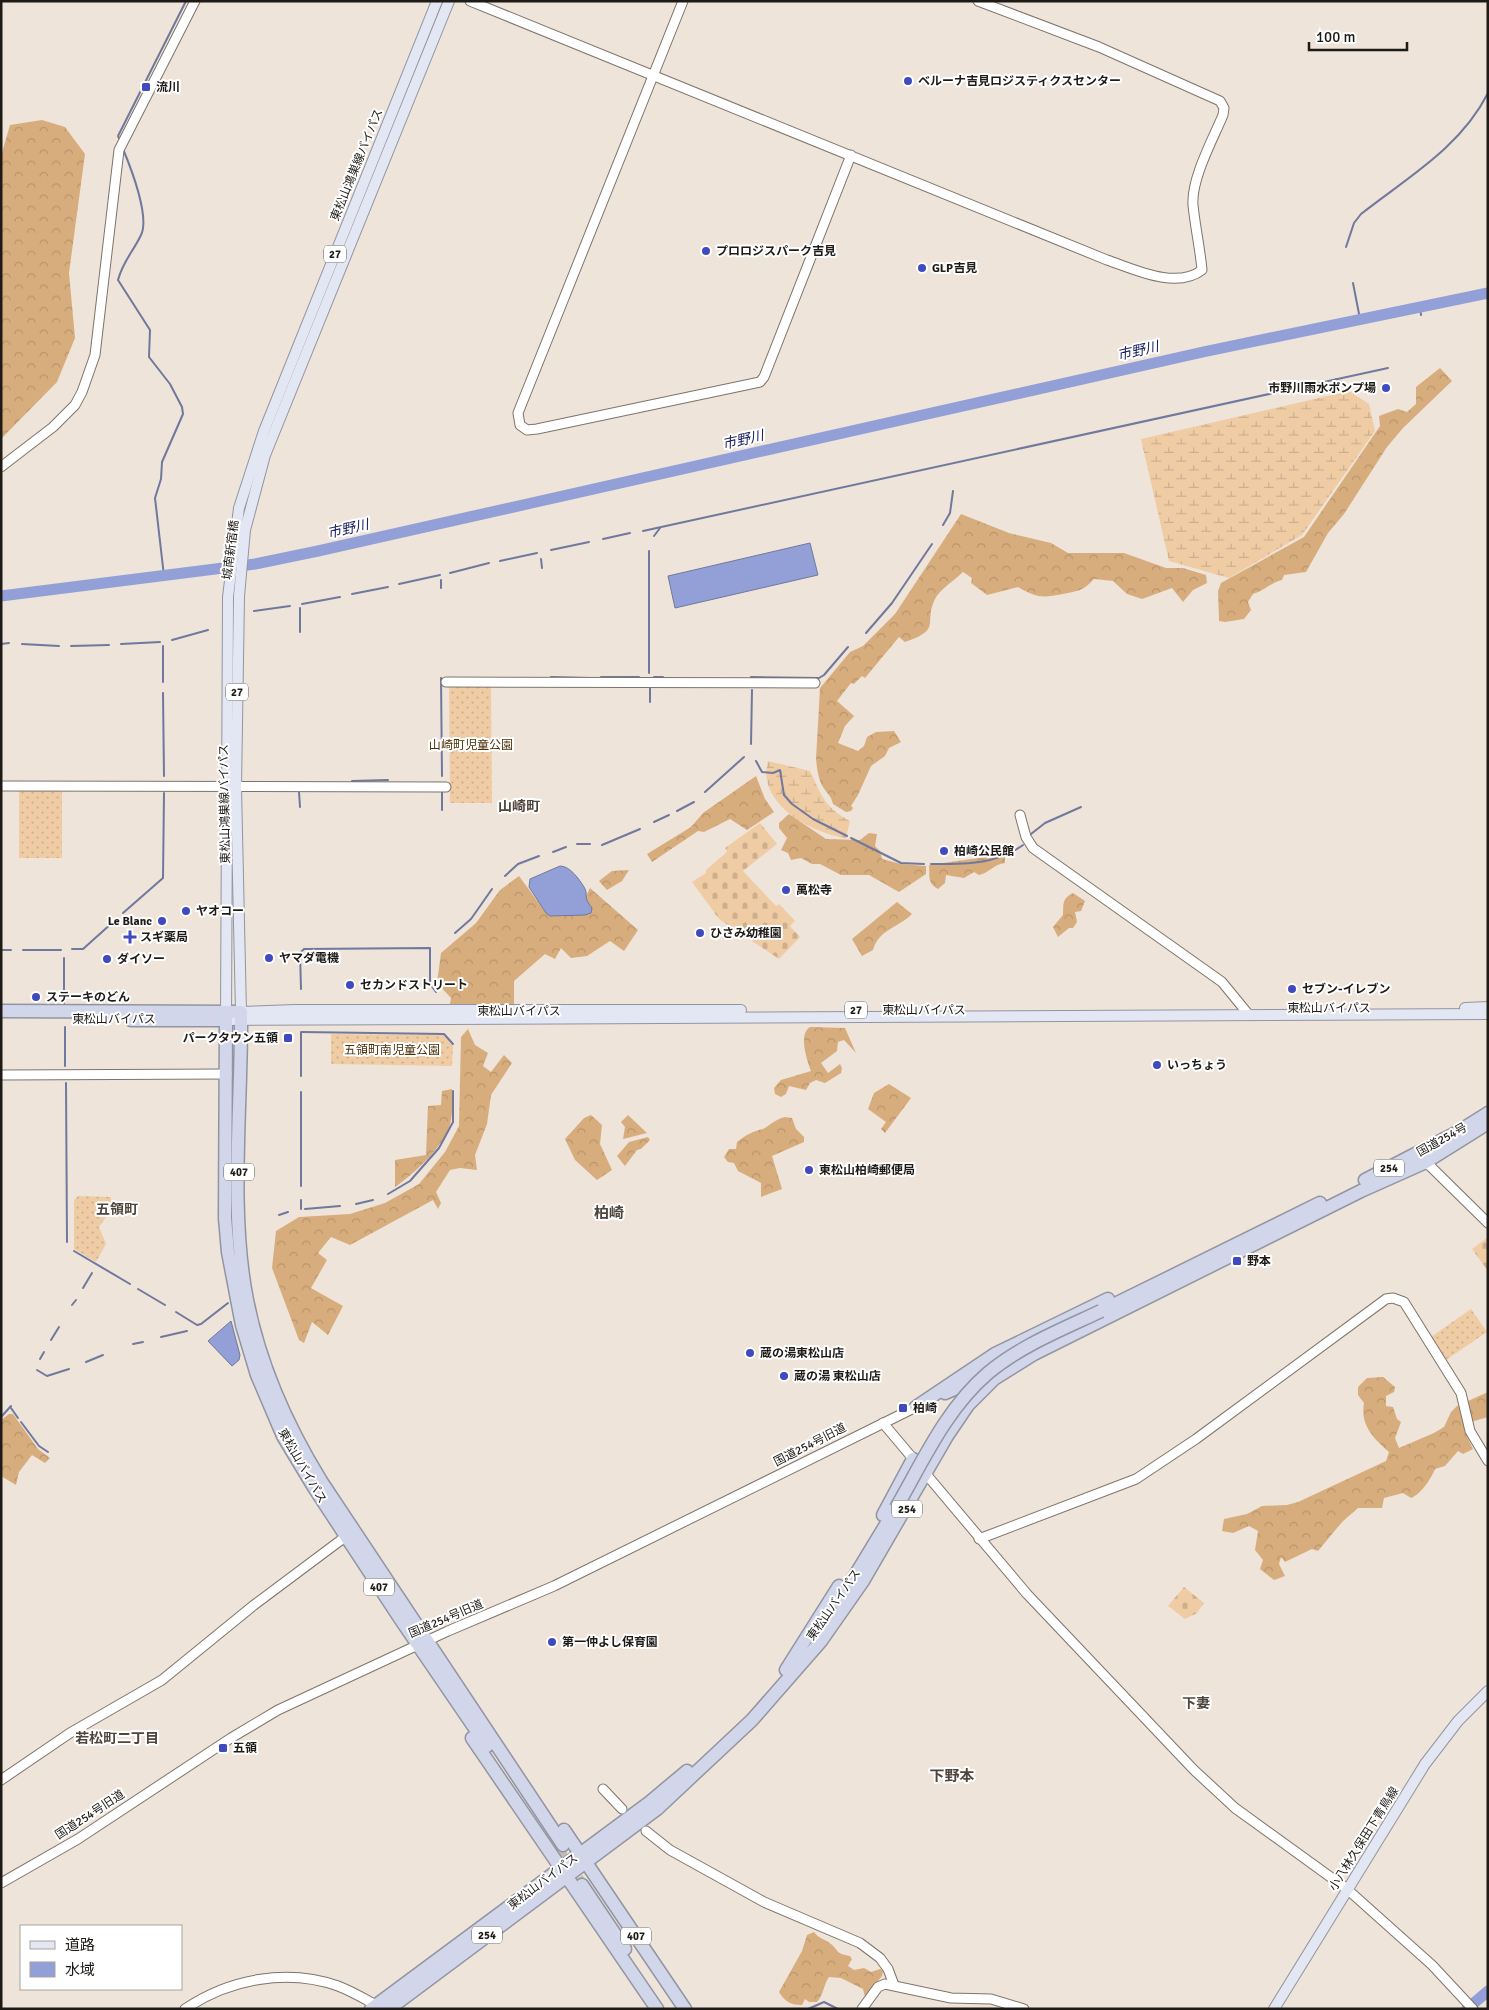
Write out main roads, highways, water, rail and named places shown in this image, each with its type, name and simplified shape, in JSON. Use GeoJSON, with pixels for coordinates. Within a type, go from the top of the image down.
{"type":"FeatureCollection","features":[{"type":"Feature","properties":{"kind":"highway","name":"東松山バイパス"},"geometry":{"type":"LineString","coordinates":[[1,1011],[241,1016],[238,1198],[247,1298],[265,1368],[285,1418],[301,1448],[422,1642]]}},
{"type":"Feature","properties":{"kind":"highway","name":"東松山バイパス"},"geometry":{"type":"LineString","coordinates":[[1,1019],[226,1015]]}},
{"type":"Feature","properties":{"kind":"highway","name":"東松山バイパス"},"geometry":{"type":"LineString","coordinates":[[226,1015],[226,1226],[228,1252],[242,1325],[257,1375],[283,1436],[345,1537],[422,1642],[560,1847]]}},
{"type":"Feature","properties":{"kind":"highway","name":"国道254号"},"geometry":{"type":"LineString","coordinates":[[1291,1222],[1419,1153],[1488,1113]]}},
{"type":"Feature","properties":{"kind":"highway","name":"国道254号"},"geometry":{"type":"LineString","coordinates":[[1291,1222],[1426,1162],[1488,1123]]}},
{"type":"Feature","properties":{"kind":"highway","name":"東松山バイパス"},"geometry":{"type":"LineString","coordinates":[[582,1859],[686,1773],[722,1739],[786,1670],[838,1603],[896,1508],[941,1429],[971,1389],[1008,1358],[1101,1311],[1291,1222]]}},
{"type":"Feature","properties":{"kind":"highway","name":"東松山バイパス"},"geometry":{"type":"LineString","coordinates":[[380,2008],[582,1859],[657,1809],[747,1726],[822,1641],[863,1582],[958,1419],[981,1391],[994,1379],[1034,1354],[1291,1222]]}},
{"type":"Feature","properties":{"kind":"highway"},"geometry":{"type":"LineString","coordinates":[[1034,1354],[916,1407],[990,1357],[1246,1232],[1291,1222]]}},
{"type":"Feature","properties":{"kind":"highway"},"geometry":{"type":"LineString","coordinates":[[1077,1315],[1087,1320],[1084,1330]]}},
{"type":"Feature","properties":{"kind":"highway"},"geometry":{"type":"LineString","coordinates":[[990,1357],[990,1367],[997,1370]]}},
{"type":"Feature","properties":{"kind":"highway"},"geometry":{"type":"LineString","coordinates":[[786,1670],[858,1557],[913,1459]]}},
{"type":"Feature","properties":{"kind":"highway"},"geometry":{"type":"LineString","coordinates":[[448,1680],[492,1725],[582,1859]]}},
{"type":"Feature","properties":{"kind":"highway"},"geometry":{"type":"LineString","coordinates":[[448,1680],[471,1737],[563,1873]]}},
{"type":"Feature","properties":{"kind":"highway","name":"407"},"geometry":{"type":"LineString","coordinates":[[582,1859],[686,2009]]}},
{"type":"Feature","properties":{"kind":"highway","name":"407"},"geometry":{"type":"LineString","coordinates":[[563,1873],[657,2009]]}},
{"type":"Feature","properties":{"kind":"highway","name":"407"},"geometry":{"type":"LineString","coordinates":[[666,2009],[585,1883],[677,2009]]}},
{"type":"Feature","properties":{"kind":"main road","name":"東松山鴻巣線バイパス"},"geometry":{"type":"LineString","coordinates":[[240,508],[264,431],[437,1]]}},
{"type":"Feature","properties":{"kind":"main road","name":"東松山鴻巣線バイパス"},"geometry":{"type":"LineString","coordinates":[[250,506],[264,455],[448,1]]}},
{"type":"Feature","properties":{"kind":"main road","name":"城南新宿橋"},"geometry":{"type":"LineString","coordinates":[[234,597],[250,506]]}},
{"type":"Feature","properties":{"kind":"main road","name":"城南新宿橋"},"geometry":{"type":"LineString","coordinates":[[234,597],[240,508]]}},
{"type":"Feature","properties":{"kind":"main road","name":"東松山鴻巣線バイパス"},"geometry":{"type":"LineString","coordinates":[[226,1015],[234,597]]}},
{"type":"Feature","properties":{"kind":"main road","name":"東松山鴻巣線バイパス"},"geometry":{"type":"LineString","coordinates":[[231,788],[241,1016]]}},
{"type":"Feature","properties":{"kind":"main road","name":"東松山バイパス"},"geometry":{"type":"LineString","coordinates":[[1246,1012],[1488,1007]]}},
{"type":"Feature","properties":{"kind":"main road","name":"東松山バイパス"},"geometry":{"type":"LineString","coordinates":[[241,1016],[1246,1012],[1488,1014]]}},
{"type":"Feature","properties":{"kind":"main road","name":"小八林久保田下青鳥線"},"geometry":{"type":"LineString","coordinates":[[1274,2009],[1425,1764],[1458,1721],[1488,1691]]}},
{"type":"Feature","properties":{"kind":"water"},"geometry":{"type":"Polygon","coordinates":[[[810,543],[818,575],[675,608],[668,576],[810,543]]]}},
{"type":"Feature","properties":{"kind":"water"},"geometry":{"type":"Polygon","coordinates":[[[560,866],[571,871],[582,884],[587,901],[592,908],[591,913],[585,915],[550,916],[546,913],[529,887],[530,879],[560,866]]]}},
{"type":"Feature","properties":{"kind":"water"},"geometry":{"type":"Polygon","coordinates":[[[231,1321],[240,1355],[239,1360],[232,1366],[208,1341],[231,1321]]]}},
{"type":"Feature","properties":{"kind":"waterway"},"geometry":{"type":"LineString","coordinates":[[120,140],[118,136],[186,1]]}},
{"type":"Feature","properties":{"kind":"waterway"},"geometry":{"type":"LineString","coordinates":[[1346,247],[1354,223],[1361,214],[1448,146],[1463,130],[1488,93]]}},
{"type":"Feature","properties":{"kind":"waterway"},"geometry":{"type":"LineString","coordinates":[[123,149],[138,192],[143,227],[141,235],[118,280],[150,330],[149,357],[170,384],[182,407],[183,414],[162,462],[161,479],[155,498],[164,576]]}},
{"type":"Feature","properties":{"kind":"waterway"},"geometry":{"type":"LineString","coordinates":[[1353,283],[1360,319]]}},
{"type":"Feature","properties":{"kind":"waterway","name":"市野川"},"geometry":{"type":"LineString","coordinates":[[1,596],[255,564],[1203,352],[1488,293]]}},
{"type":"Feature","properties":{"kind":"waterway"},"geometry":{"type":"LineString","coordinates":[[1420,306],[1421,315]]}},
{"type":"Feature","properties":{"kind":"waterway"},"geometry":{"type":"LineString","coordinates":[[643,531],[1388,368]]}},
{"type":"Feature","properties":{"kind":"waterway"},"geometry":{"type":"LineString","coordinates":[[1336,379],[1347,386]]}},
{"type":"Feature","properties":{"kind":"waterway"},"geometry":{"type":"LineString","coordinates":[[943,525],[950,513],[953,491]]}},
{"type":"Feature","properties":{"kind":"waterway"},"geometry":{"type":"LineString","coordinates":[[654,536],[660,528]]}},
{"type":"Feature","properties":{"kind":"waterway"},"geometry":{"type":"LineString","coordinates":[[603,539],[630,533]]}},
{"type":"Feature","properties":{"kind":"waterway"},"geometry":{"type":"LineString","coordinates":[[551,550],[589,542]]}},
{"type":"Feature","properties":{"kind":"waterway"},"geometry":{"type":"LineString","coordinates":[[866,633],[892,603],[932,544]]}},
{"type":"Feature","properties":{"kind":"waterway"},"geometry":{"type":"LineString","coordinates":[[649,551],[649,673]]}},
{"type":"Feature","properties":{"kind":"waterway"},"geometry":{"type":"LineString","coordinates":[[500,561],[537,553]]}},
{"type":"Feature","properties":{"kind":"waterway"},"geometry":{"type":"LineString","coordinates":[[541,559],[542,568]]}},
{"type":"Feature","properties":{"kind":"waterway"},"geometry":{"type":"LineString","coordinates":[[450,573],[489,563]]}},
{"type":"Feature","properties":{"kind":"waterway"},"geometry":{"type":"LineString","coordinates":[[399,584],[440,575]]}},
{"type":"Feature","properties":{"kind":"waterway"},"geometry":{"type":"LineString","coordinates":[[441,580],[441,588]]}},
{"type":"Feature","properties":{"kind":"waterway"},"geometry":{"type":"LineString","coordinates":[[352,594],[388,587]]}},
{"type":"Feature","properties":{"kind":"waterway"},"geometry":{"type":"LineString","coordinates":[[302,604],[340,597]]}},
{"type":"Feature","properties":{"kind":"waterway"},"geometry":{"type":"LineString","coordinates":[[254,611],[290,606]]}},
{"type":"Feature","properties":{"kind":"waterway"},"geometry":{"type":"LineString","coordinates":[[300,608],[300,632]]}},
{"type":"Feature","properties":{"kind":"waterway"},"geometry":{"type":"LineString","coordinates":[[172,640],[208,630]]}},
{"type":"Feature","properties":{"kind":"waterway"},"geometry":{"type":"LineString","coordinates":[[121,644],[160,642]]}},
{"type":"Feature","properties":{"kind":"waterway"},"geometry":{"type":"LineString","coordinates":[[1,644],[9,643]]}},
{"type":"Feature","properties":{"kind":"waterway"},"geometry":{"type":"LineString","coordinates":[[22,644],[59,646]]}},
{"type":"Feature","properties":{"kind":"waterway"},"geometry":{"type":"LineString","coordinates":[[71,646],[109,645]]}},
{"type":"Feature","properties":{"kind":"waterway"},"geometry":{"type":"LineString","coordinates":[[163,646],[163,682]]}},
{"type":"Feature","properties":{"kind":"waterway"},"geometry":{"type":"LineString","coordinates":[[751,677],[819,678],[824,675],[848,647]]}},
{"type":"Feature","properties":{"kind":"waterway"},"geometry":{"type":"LineString","coordinates":[[551,677],[589,678]]}},
{"type":"Feature","properties":{"kind":"waterway"},"geometry":{"type":"LineString","coordinates":[[601,677],[639,677]]}},
{"type":"Feature","properties":{"kind":"waterway"},"geometry":{"type":"LineString","coordinates":[[654,677],[663,677]]}},
{"type":"Feature","properties":{"kind":"waterway"},"geometry":{"type":"LineString","coordinates":[[441,678],[442,776]]}},
{"type":"Feature","properties":{"kind":"waterway"},"geometry":{"type":"LineString","coordinates":[[452,678],[464,678]]}},
{"type":"Feature","properties":{"kind":"waterway"},"geometry":{"type":"LineString","coordinates":[[502,678],[537,678]]}},
{"type":"Feature","properties":{"kind":"waterway"},"geometry":{"type":"LineString","coordinates":[[650,687],[650,702]]}},
{"type":"Feature","properties":{"kind":"waterway"},"geometry":{"type":"LineString","coordinates":[[751,744],[752,690]]}},
{"type":"Feature","properties":{"kind":"waterway"},"geometry":{"type":"LineString","coordinates":[[163,693],[164,776]]}},
{"type":"Feature","properties":{"kind":"waterway"},"geometry":{"type":"LineString","coordinates":[[705,792],[744,757]]}},
{"type":"Feature","properties":{"kind":"waterway"},"geometry":{"type":"LineString","coordinates":[[756,761],[762,772],[773,773],[780,770],[784,795],[792,804],[813,819],[847,836]]}},
{"type":"Feature","properties":{"kind":"waterway"},"geometry":{"type":"LineString","coordinates":[[352,781],[388,780]]}},
{"type":"Feature","properties":{"kind":"waterway"},"geometry":{"type":"LineString","coordinates":[[442,791],[442,810]]}},
{"type":"Feature","properties":{"kind":"waterway"},"geometry":{"type":"LineString","coordinates":[[299,792],[300,807]]}},
{"type":"Feature","properties":{"kind":"waterway"},"geometry":{"type":"LineString","coordinates":[[123,913],[163,878],[164,793]]}},
{"type":"Feature","properties":{"kind":"waterway"},"geometry":{"type":"LineString","coordinates":[[677,811],[694,802]]}},
{"type":"Feature","properties":{"kind":"waterway"},"geometry":{"type":"LineString","coordinates":[[1031,834],[1045,823],[1081,807]]}},
{"type":"Feature","properties":{"kind":"waterway"},"geometry":{"type":"LineString","coordinates":[[654,822],[669,815]]}},
{"type":"Feature","properties":{"kind":"waterway"},"geometry":{"type":"LineString","coordinates":[[602,845],[640,829]]}},
{"type":"Feature","properties":{"kind":"waterway"},"geometry":{"type":"LineString","coordinates":[[851,838],[901,863],[924,864]]}},
{"type":"Feature","properties":{"kind":"waterway"},"geometry":{"type":"LineString","coordinates":[[577,844],[590,844]]}},
{"type":"Feature","properties":{"kind":"waterway"},"geometry":{"type":"LineString","coordinates":[[931,864],[990,860],[1012,852],[1023,845]]}},
{"type":"Feature","properties":{"kind":"waterway"},"geometry":{"type":"LineString","coordinates":[[553,852],[566,847]]}},
{"type":"Feature","properties":{"kind":"waterway"},"geometry":{"type":"LineString","coordinates":[[505,876],[518,864],[539,856]]}},
{"type":"Feature","properties":{"kind":"waterway"},"geometry":{"type":"LineString","coordinates":[[455,933],[471,919],[492,889]]}},
{"type":"Feature","properties":{"kind":"waterway"},"geometry":{"type":"LineString","coordinates":[[72,949],[83,949],[112,923]]}},
{"type":"Feature","properties":{"kind":"waterway"},"geometry":{"type":"LineString","coordinates":[[301,989],[300,953],[304,949],[430,948],[430,984],[436,992]]}},
{"type":"Feature","properties":{"kind":"waterway"},"geometry":{"type":"LineString","coordinates":[[1,950],[11,950]]}},
{"type":"Feature","properties":{"kind":"waterway"},"geometry":{"type":"LineString","coordinates":[[23,950],[61,950]]}},
{"type":"Feature","properties":{"kind":"waterway"},"geometry":{"type":"LineString","coordinates":[[64,958],[64,1004]]}},
{"type":"Feature","properties":{"kind":"waterway"},"geometry":{"type":"LineString","coordinates":[[65,1027],[65,1066]]}},
{"type":"Feature","properties":{"kind":"waterway"},"geometry":{"type":"LineString","coordinates":[[301,1032],[301,1076]]}},
{"type":"Feature","properties":{"kind":"waterway"},"geometry":{"type":"LineString","coordinates":[[302,1032],[444,1034],[453,1044]]}},
{"type":"Feature","properties":{"kind":"waterway"},"geometry":{"type":"LineString","coordinates":[[66,1083],[67,1242]]}},
{"type":"Feature","properties":{"kind":"waterway"},"geometry":{"type":"LineString","coordinates":[[388,1194],[410,1181],[439,1148],[453,1122],[453,1091]]}},
{"type":"Feature","properties":{"kind":"waterway"},"geometry":{"type":"LineString","coordinates":[[301,1092],[301,1186]]}},
{"type":"Feature","properties":{"kind":"waterway"},"geometry":{"type":"LineString","coordinates":[[301,1200],[301,1209]]}},
{"type":"Feature","properties":{"kind":"waterway"},"geometry":{"type":"LineString","coordinates":[[356,1204],[373,1200]]}},
{"type":"Feature","properties":{"kind":"waterway"},"geometry":{"type":"LineString","coordinates":[[305,1209],[340,1206]]}},
{"type":"Feature","properties":{"kind":"waterway"},"geometry":{"type":"LineString","coordinates":[[279,1215],[288,1212]]}},
{"type":"Feature","properties":{"kind":"waterway"},"geometry":{"type":"LineString","coordinates":[[74,1251],[130,1284]]}},
{"type":"Feature","properties":{"kind":"waterway"},"geometry":{"type":"LineString","coordinates":[[83,1288],[92,1273]]}},
{"type":"Feature","properties":{"kind":"waterway"},"geometry":{"type":"LineString","coordinates":[[138,1289],[165,1305]]}},
{"type":"Feature","properties":{"kind":"waterway"},"geometry":{"type":"LineString","coordinates":[[72,1305],[76,1300]]}},
{"type":"Feature","properties":{"kind":"waterway"},"geometry":{"type":"LineString","coordinates":[[176,1312],[197,1325],[228,1303]]}},
{"type":"Feature","properties":{"kind":"waterway"},"geometry":{"type":"LineString","coordinates":[[51,1340],[59,1327]]}},
{"type":"Feature","properties":{"kind":"waterway"},"geometry":{"type":"LineString","coordinates":[[161,1337],[187,1331]]}},
{"type":"Feature","properties":{"kind":"waterway"},"geometry":{"type":"LineString","coordinates":[[133,1344],[143,1342]]}},
{"type":"Feature","properties":{"kind":"waterway"},"geometry":{"type":"LineString","coordinates":[[40,1359],[44,1352]]}},
{"type":"Feature","properties":{"kind":"waterway"},"geometry":{"type":"LineString","coordinates":[[86,1362],[103,1355]]}},
{"type":"Feature","properties":{"kind":"waterway"},"geometry":{"type":"LineString","coordinates":[[37,1370],[47,1376],[69,1369]]}},
{"type":"Feature","properties":{"kind":"waterway"},"geometry":{"type":"LineString","coordinates":[[1,1417],[11,1406]]}},
{"type":"Feature","properties":{"kind":"waterway"},"geometry":{"type":"LineString","coordinates":[[11,1408],[18,1418]]}},
{"type":"Feature","properties":{"kind":"waterway"},"geometry":{"type":"LineString","coordinates":[[21,1422],[39,1446],[48,1452]]}},
{"type":"Feature","properties":{"kind":"waterway"},"geometry":{"type":"LineString","coordinates":[[1467,2009],[1488,1991]]}},
{"type":"Feature","properties":{"kind":"waterway"},"geometry":{"type":"LineString","coordinates":[[808,2009],[824,2002],[838,2009]]}},
{"type":"Feature","properties":{"kind":"tunnel"},"geometry":{"type":"LineString","coordinates":[[557,1849],[582,1885]]}},
{"type":"Feature","properties":{"kind":"place","name":"ベルーナ吉見ロジスティクスセンター"},"geometry":{"type":"Point","coordinates":[908,81]}},
{"type":"Feature","properties":{"kind":"place","name":"流川"},"geometry":{"type":"Point","coordinates":[146,87]}},
{"type":"Feature","properties":{"kind":"place","name":"プロロジスパーク吉見"},"geometry":{"type":"Point","coordinates":[706,251]}},
{"type":"Feature","properties":{"kind":"place","name":"GLP吉見"},"geometry":{"type":"Point","coordinates":[922,268]}},
{"type":"Feature","properties":{"kind":"place","name":"市野川雨水ポンプ場"},"geometry":{"type":"Point","coordinates":[1386,388]}},
{"type":"Feature","properties":{"kind":"place","name":"柏崎公民館"},"geometry":{"type":"Point","coordinates":[944,851]}},
{"type":"Feature","properties":{"kind":"place","name":"萬松寺"},"geometry":{"type":"Point","coordinates":[786,890]}},
{"type":"Feature","properties":{"kind":"place","name":"ヤオコー"},"geometry":{"type":"Point","coordinates":[186,911]}},
{"type":"Feature","properties":{"kind":"place","name":"Le Blanc"},"geometry":{"type":"Point","coordinates":[162,921]}},
{"type":"Feature","properties":{"kind":"place","name":"ひさみ幼稚園"},"geometry":{"type":"Point","coordinates":[700,933]}},
{"type":"Feature","properties":{"kind":"place","name":"スギ薬局"},"geometry":{"type":"Point","coordinates":[130,937]}},
{"type":"Feature","properties":{"kind":"place","name":"ヤマダ電機"},"geometry":{"type":"Point","coordinates":[269,958]}},
{"type":"Feature","properties":{"kind":"place","name":"ダイソー"},"geometry":{"type":"Point","coordinates":[107,959]}},
{"type":"Feature","properties":{"kind":"place","name":"セカンドストリート"},"geometry":{"type":"Point","coordinates":[350,985]}},
{"type":"Feature","properties":{"kind":"place","name":"セブン-イレブン"},"geometry":{"type":"Point","coordinates":[1292,989]}},
{"type":"Feature","properties":{"kind":"place","name":"ステーキのどん"},"geometry":{"type":"Point","coordinates":[36,997]}},
{"type":"Feature","properties":{"kind":"place","name":"パークタウン五領"},"geometry":{"type":"Point","coordinates":[288,1038]}},
{"type":"Feature","properties":{"kind":"place","name":"いっちょう"},"geometry":{"type":"Point","coordinates":[1157,1065]}},
{"type":"Feature","properties":{"kind":"place","name":"東松山柏崎郵便局"},"geometry":{"type":"Point","coordinates":[809,1170]}},
{"type":"Feature","properties":{"kind":"place","name":"野本"},"geometry":{"type":"Point","coordinates":[1237,1261]}},
{"type":"Feature","properties":{"kind":"place","name":"蔵の湯東松山店"},"geometry":{"type":"Point","coordinates":[750,1353]}},
{"type":"Feature","properties":{"kind":"place","name":"蔵の湯 東松山店"},"geometry":{"type":"Point","coordinates":[784,1376]}},
{"type":"Feature","properties":{"kind":"place","name":"柏崎"},"geometry":{"type":"Point","coordinates":[903,1408]}},
{"type":"Feature","properties":{"kind":"place","name":"第一仲よし保育園"},"geometry":{"type":"Point","coordinates":[552,1642]}},
{"type":"Feature","properties":{"kind":"place","name":"五領"},"geometry":{"type":"Point","coordinates":[223,1748]}},
{"type":"Feature","properties":{"kind":"district","name":"山崎町"},"geometry":{"type":"Point","coordinates":[519,806]}},
{"type":"Feature","properties":{"kind":"district","name":"五領町"},"geometry":{"type":"Point","coordinates":[117,1209]}},
{"type":"Feature","properties":{"kind":"district","name":"柏崎"},"geometry":{"type":"Point","coordinates":[609,1213]}},
{"type":"Feature","properties":{"kind":"district","name":"下妻"},"geometry":{"type":"Point","coordinates":[1196,1703]}},
{"type":"Feature","properties":{"kind":"district","name":"若松町二丁目"},"geometry":{"type":"Point","coordinates":[117,1738]}},
{"type":"Feature","properties":{"kind":"district","name":"下野本"},"geometry":{"type":"Point","coordinates":[952,1776]}},
{"type":"Feature","properties":{"kind":"park label","name":"山崎町児童公園"},"geometry":{"type":"Point","coordinates":[471,745]}},
{"type":"Feature","properties":{"kind":"park label","name":"五領町南児童公園"},"geometry":{"type":"Point","coordinates":[392,1050]}}]}
